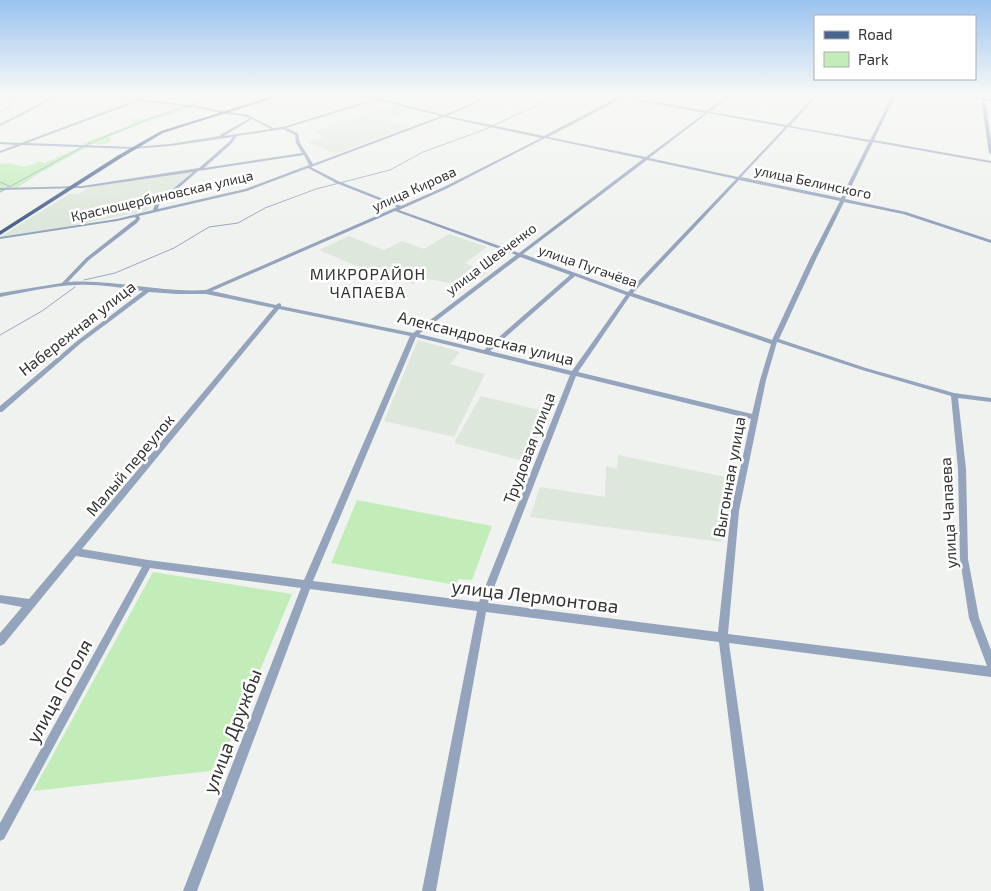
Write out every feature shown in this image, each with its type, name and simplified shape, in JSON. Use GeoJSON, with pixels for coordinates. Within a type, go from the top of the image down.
{"type":"FeatureCollection","features":[{"type":"Feature","properties":{"kind":"main road"},"geometry":{"type":"LineString","coordinates":[[0,233],[134,148],[154,138]]}},
{"type":"Feature","properties":{"kind":"street"},"geometry":{"type":"LineString","coordinates":[[0,152],[40,138]]}},
{"type":"Feature","properties":{"kind":"street"},"geometry":{"type":"LineString","coordinates":[[0,143],[134,148],[219,138]]}},
{"type":"Feature","properties":{"kind":"street"},"geometry":{"type":"LineString","coordinates":[[155,212],[157,205],[234,138]]}},
{"type":"Feature","properties":{"kind":"street","name":"улица Пугачёва"},"geometry":{"type":"LineString","coordinates":[[297,138],[298,143],[310,167],[338,183],[397,209],[629,294],[775,342],[954,395]]}},
{"type":"Feature","properties":{"kind":"street","name":"Краснощербиновская улица"},"geometry":{"type":"LineString","coordinates":[[0,238],[137,216],[246,190],[387,138]]}},
{"type":"Feature","properties":{"kind":"street","name":"улица Белинского"},"geometry":{"type":"LineString","coordinates":[[546,138],[917,216],[969,236],[991,242]]}},
{"type":"Feature","properties":{"kind":"street","name":"улица Кирова"},"geometry":{"type":"LineString","coordinates":[[206,292],[397,209],[546,138]]}},
{"type":"Feature","properties":{"kind":"street","name":"улица Шевченко"},"geometry":{"type":"LineString","coordinates":[[307,584],[414,335],[674,138]]}},
{"type":"Feature","properties":{"kind":"street","name":"Трудовая улица"},"geometry":{"type":"LineString","coordinates":[[429,891],[482,608],[573,374],[629,294],[777,138]]}},
{"type":"Feature","properties":{"kind":"street"},"geometry":{"type":"LineString","coordinates":[[846,138],[991,162]]}},
{"type":"Feature","properties":{"kind":"street","name":"Выгонная улица"},"geometry":{"type":"LineString","coordinates":[[757,891],[723,637],[735,511],[755,417],[775,342],[872,138]]}},
{"type":"Feature","properties":{"kind":"street"},"geometry":{"type":"LineString","coordinates":[[989,138],[991,153]]}},
{"type":"Feature","properties":{"kind":"street"},"geometry":{"type":"LineString","coordinates":[[0,189],[73,187],[304,154]]}},
{"type":"Feature","properties":{"kind":"street"},"geometry":{"type":"LineString","coordinates":[[63,285],[69,277],[101,248],[135,222],[138,219],[137,216]]}},
{"type":"Feature","properties":{"kind":"street"},"geometry":{"type":"LineString","coordinates":[[486,352],[574,274]]}},
{"type":"Feature","properties":{"kind":"street","name":"Александровская улица"},"geometry":{"type":"LineString","coordinates":[[0,295],[63,285],[94,284],[187,293],[206,292],[279,305],[414,335],[755,417]]}},
{"type":"Feature","properties":{"kind":"street","name":"Набережная улица"},"geometry":{"type":"LineString","coordinates":[[0,410],[78,342],[149,289]]}},
{"type":"Feature","properties":{"kind":"street","name":"Малый переулок"},"geometry":{"type":"LineString","coordinates":[[0,641],[76,552],[279,305]]}},
{"type":"Feature","properties":{"kind":"street"},"geometry":{"type":"LineString","coordinates":[[954,395],[991,400]]}},
{"type":"Feature","properties":{"kind":"street","name":"улица Чапаева"},"geometry":{"type":"LineString","coordinates":[[954,395],[962,469],[964,559],[974,618],[991,664]]}},
{"type":"Feature","properties":{"kind":"street","name":"улица Лермонтова"},"geometry":{"type":"LineString","coordinates":[[76,552],[148,564],[482,608],[991,672]]}},
{"type":"Feature","properties":{"kind":"street","name":"улица Гоголя"},"geometry":{"type":"LineString","coordinates":[[0,835],[148,564]]}},
{"type":"Feature","properties":{"kind":"street","name":"улица Дружбы"},"geometry":{"type":"LineString","coordinates":[[190,891],[307,584]]}},
{"type":"Feature","properties":{"kind":"street"},"geometry":{"type":"LineString","coordinates":[[0,599],[31,604]]}},
{"type":"Feature","properties":{"kind":"shaded area"},"geometry":{"type":"Polygon","coordinates":[[[322,138],[379,138],[335,154],[308,142],[322,138]]]}},
{"type":"Feature","properties":{"kind":"shaded area"},"geometry":{"type":"Polygon","coordinates":[[[188,172],[190,174],[146,211],[55,229],[0,237],[69,194],[79,194],[89,187],[188,172]]]}},
{"type":"Feature","properties":{"kind":"shaded area"},"geometry":{"type":"Polygon","coordinates":[[[449,234],[487,247],[465,263],[487,273],[467,286],[422,278],[413,284],[378,275],[319,250],[349,236],[384,250],[402,241],[424,249],[449,234]]]}},
{"type":"Feature","properties":{"kind":"shaded area"},"geometry":{"type":"Polygon","coordinates":[[[418,340],[460,352],[450,364],[485,374],[454,437],[384,421],[418,340]]]}},
{"type":"Feature","properties":{"kind":"shaded area"},"geometry":{"type":"Polygon","coordinates":[[[481,396],[548,412],[527,462],[454,443],[481,396]]]}},
{"type":"Feature","properties":{"kind":"shaded area"},"geometry":{"type":"Polygon","coordinates":[[[618,455],[735,479],[721,542],[530,517],[540,487],[605,497],[606,466],[617,469],[618,455]]]}},
{"type":"Feature","properties":{"kind":"green space"},"geometry":{"type":"Polygon","coordinates":[[[98,138],[109,138],[112,140],[105,144],[93,144],[38,174],[17,188],[8,189],[0,193],[0,164],[10,163],[24,167],[37,161],[45,163],[83,146],[84,143],[98,138]]]}},
{"type":"Feature","properties":{"kind":"green space"},"geometry":{"type":"Polygon","coordinates":[[[357,500],[492,526],[472,580],[458,579],[456,585],[331,563],[357,500]]]}},
{"type":"Feature","properties":{"kind":"green space"},"geometry":{"type":"Polygon","coordinates":[[[153,572],[292,594],[218,770],[33,791],[153,572]]]}},
{"type":"Feature","properties":{"kind":"waterway"},"geometry":{"type":"LineString","coordinates":[[0,192],[88,144],[104,138]]}},
{"type":"Feature","properties":{"kind":"waterway"},"geometry":{"type":"LineString","coordinates":[[84,280],[115,273],[174,248],[209,227],[238,223],[265,208],[316,189],[390,170],[423,152],[462,138]]}},
{"type":"Feature","properties":{"kind":"waterway"},"geometry":{"type":"LineString","coordinates":[[0,182],[9,186]]}},
{"type":"Feature","properties":{"kind":"waterway"},"geometry":{"type":"LineString","coordinates":[[0,335],[42,311],[75,287]]}},
{"type":"Feature","properties":{"kind":"district","name":"МИКРОРАЙОН ЧАПАЕВА"},"geometry":{"type":"Point","coordinates":[368,283]}}]}
